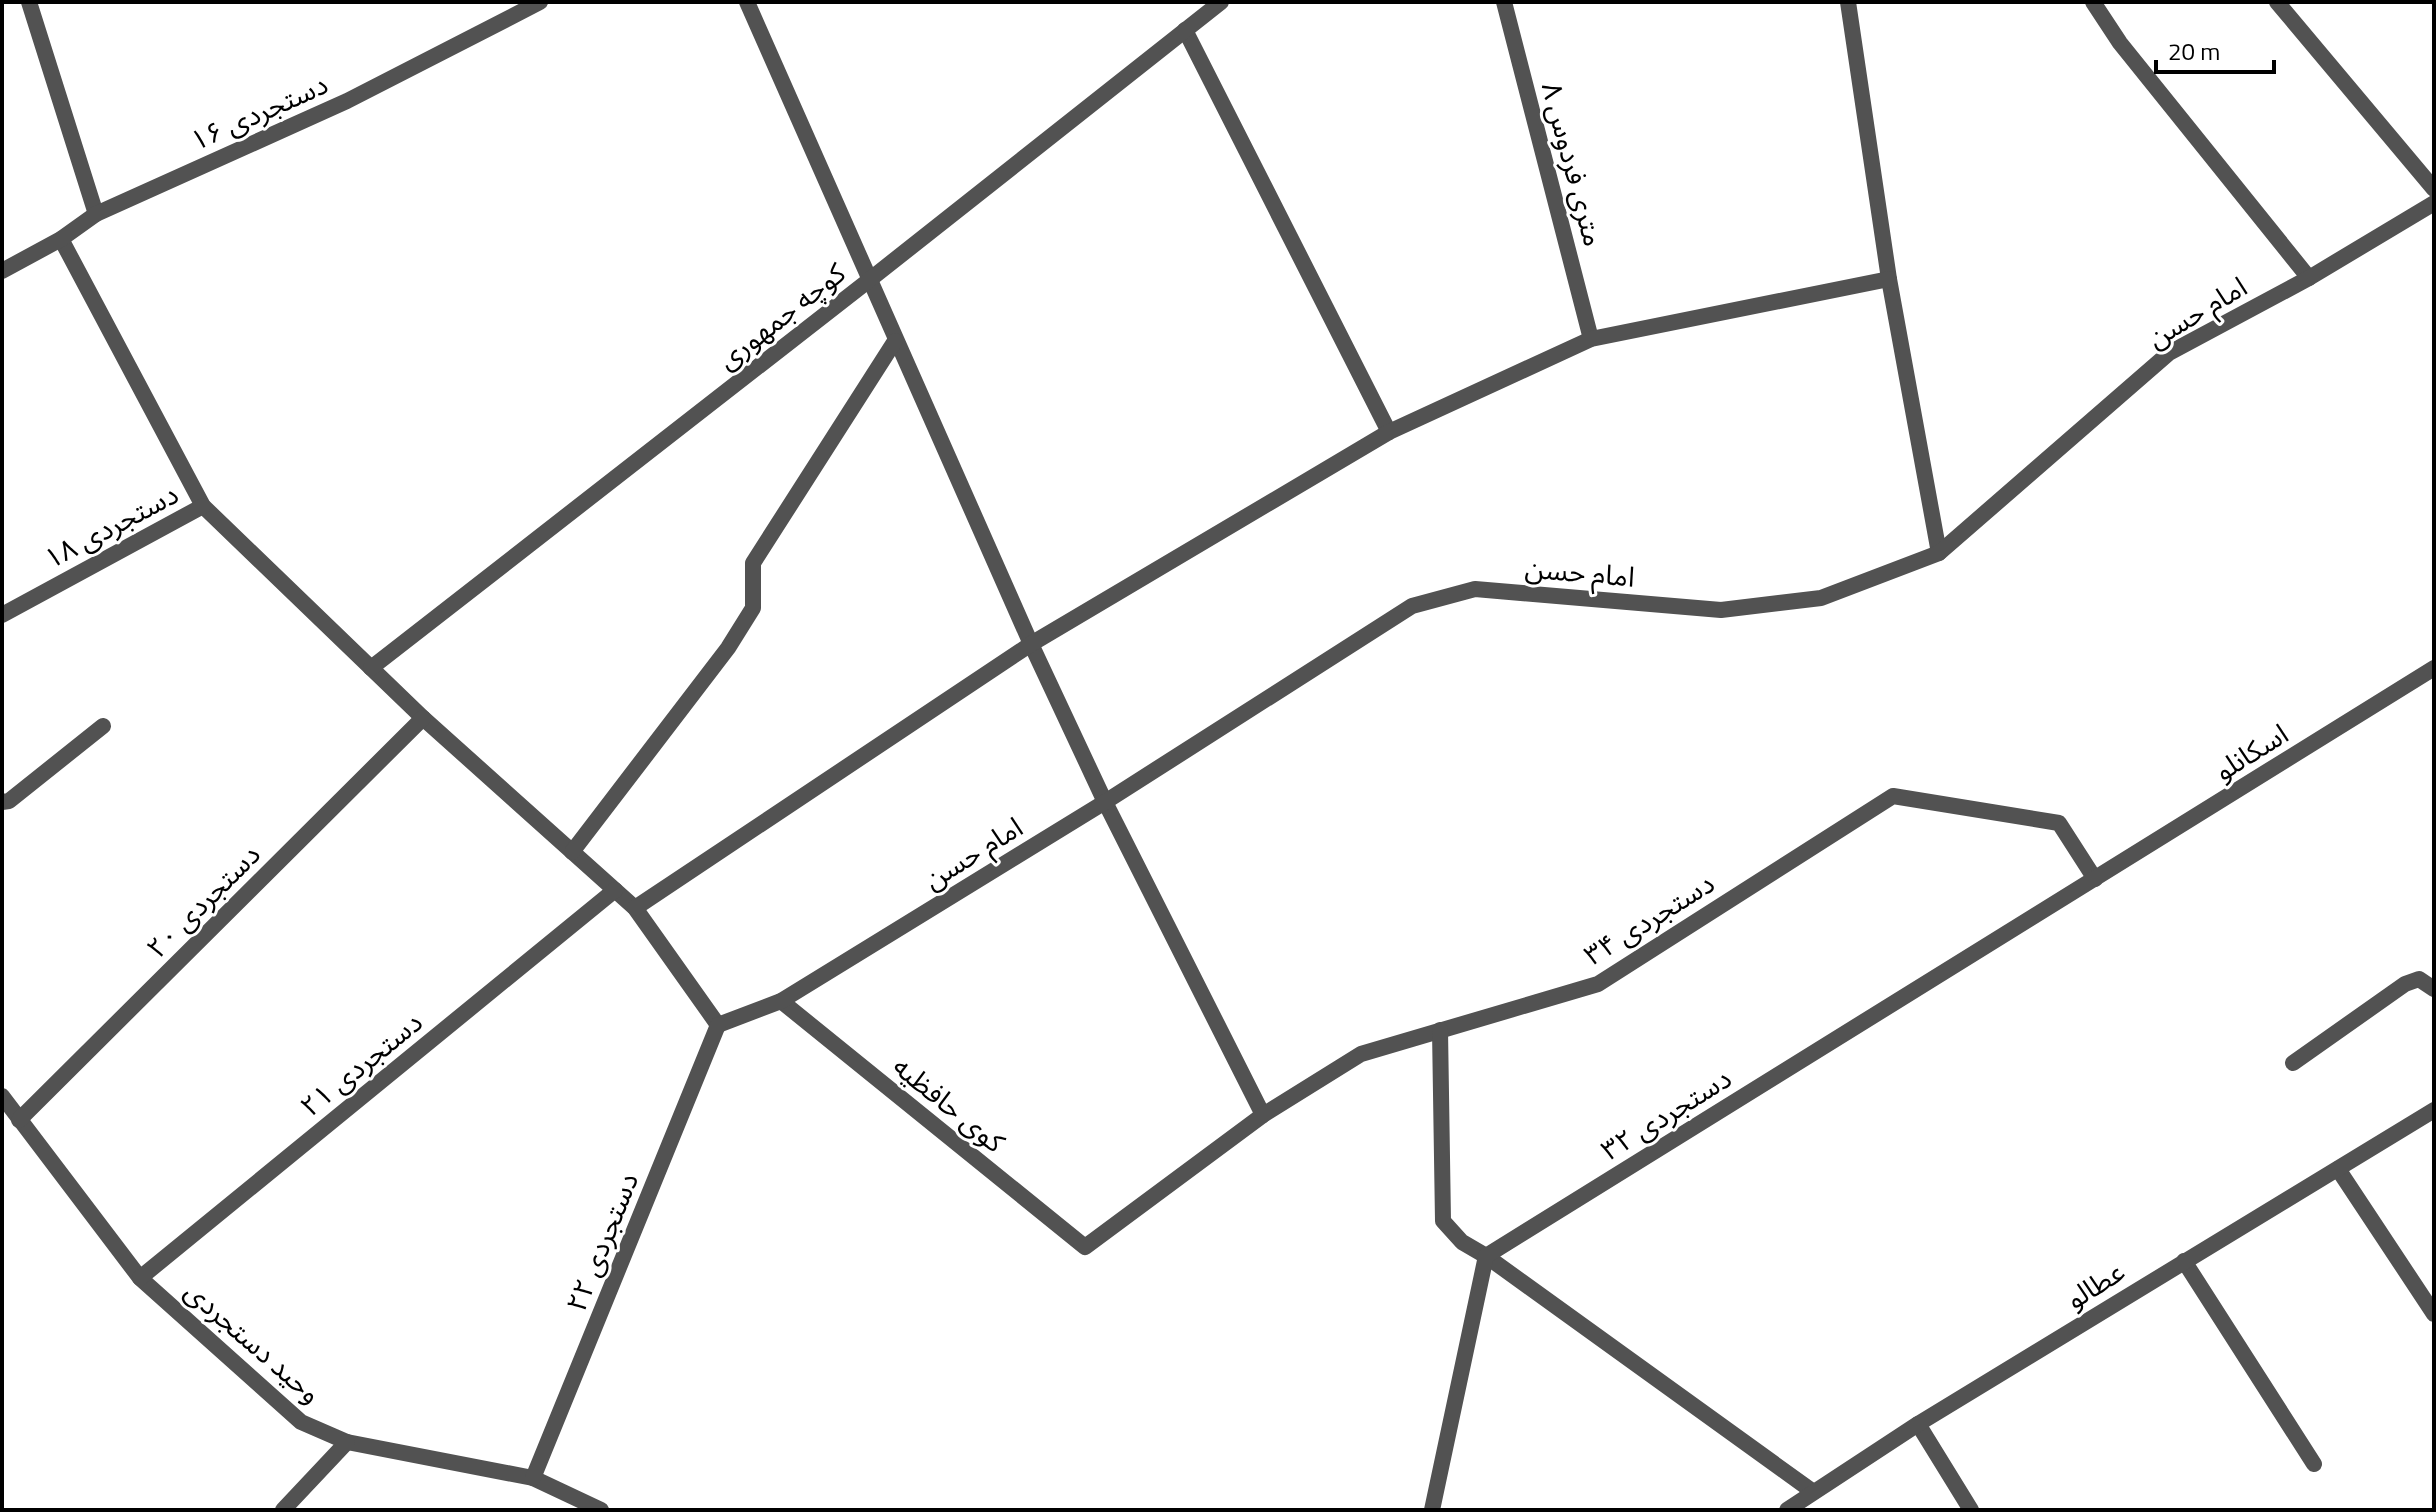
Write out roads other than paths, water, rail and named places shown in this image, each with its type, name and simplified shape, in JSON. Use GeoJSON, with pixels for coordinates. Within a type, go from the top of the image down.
{"type":"FeatureCollection","features":[{"type":"Feature","properties":{"kind":"street"},"geometry":{"type":"LineString","coordinates":[[29,2],[96,214]]}},
{"type":"Feature","properties":{"kind":"street","name":"دستجردی ۱۶"},"geometry":{"type":"LineString","coordinates":[[2,271],[61,239],[96,214],[347,101],[540,2]]}},
{"type":"Feature","properties":{"kind":"street"},"geometry":{"type":"LineString","coordinates":[[747,2],[1031,644],[1105,802],[1263,1115]]}},
{"type":"Feature","properties":{"kind":"street","name":"کوچه جمهوری"},"geometry":{"type":"LineString","coordinates":[[371,668],[1221,2]]}},
{"type":"Feature","properties":{"kind":"street","name":"۸ متری فردوس"},"geometry":{"type":"LineString","coordinates":[[1504,2],[1591,339]]}},
{"type":"Feature","properties":{"kind":"street"},"geometry":{"type":"LineString","coordinates":[[1848,2],[1889,279],[1939,553]]}},
{"type":"Feature","properties":{"kind":"street"},"geometry":{"type":"LineString","coordinates":[[2093,2],[2120,43],[2309,278]]}},
{"type":"Feature","properties":{"kind":"street"},"geometry":{"type":"LineString","coordinates":[[2277,2],[2434,189]]}},
{"type":"Feature","properties":{"kind":"street"},"geometry":{"type":"LineString","coordinates":[[1185,30],[1389,432]]}},
{"type":"Feature","properties":{"kind":"street","name":"امام حسن"},"geometry":{"type":"LineString","coordinates":[[718,1025],[781,1001],[1105,802],[1412,606],[1475,589],[1721,610],[1821,598],[1939,553],[2169,353],[2309,278],[2434,203]]}},
{"type":"Feature","properties":{"kind":"street"},"geometry":{"type":"LineString","coordinates":[[61,239],[203,506],[423,718],[635,908],[718,1025]]}},
{"type":"Feature","properties":{"kind":"street"},"geometry":{"type":"LineString","coordinates":[[635,908],[1031,644],[1389,432],[1591,339],[1889,279]]}},
{"type":"Feature","properties":{"kind":"street"},"geometry":{"type":"LineString","coordinates":[[572,852],[728,648],[753,608],[753,563],[895,341]]}},
{"type":"Feature","properties":{"kind":"street","name":"دستجردی ۱۸"},"geometry":{"type":"LineString","coordinates":[[2,615],[203,506]]}},
{"type":"Feature","properties":{"kind":"street","name":"اسکانلو"},"geometry":{"type":"LineString","coordinates":[[2095,879],[2434,668]]}},
{"type":"Feature","properties":{"kind":"street","name":"دستجردی ۲۰"},"geometry":{"type":"LineString","coordinates":[[19,1120],[423,718]]}},
{"type":"Feature","properties":{"kind":"street"},"geometry":{"type":"LineString","coordinates":[[2,802],[9,801],[103,726]]}},
{"type":"Feature","properties":{"kind":"street","name":"دستجردی ۳۴"},"geometry":{"type":"LineString","coordinates":[[1085,1247],[1263,1115],[1361,1054],[1598,984],[1893,796],[2059,823],[2095,879]]}},
{"type":"Feature","properties":{"kind":"street","name":"دستجردی ۳۲"},"geometry":{"type":"LineString","coordinates":[[1486,1256],[2095,879]]}},
{"type":"Feature","properties":{"kind":"street","name":"دستجردی ۲۱"},"geometry":{"type":"LineString","coordinates":[[140,1278],[615,890]]}},
{"type":"Feature","properties":{"kind":"street"},"geometry":{"type":"LineString","coordinates":[[2293,1063],[2405,984],[2419,979],[2434,989]]}},
{"type":"Feature","properties":{"kind":"street","name":"کوی حافظیه"},"geometry":{"type":"LineString","coordinates":[[781,1001],[1085,1247]]}},
{"type":"Feature","properties":{"kind":"street","name":"دستجردی ۲۲"},"geometry":{"type":"LineString","coordinates":[[533,1478],[718,1025]]}},
{"type":"Feature","properties":{"kind":"street"},"geometry":{"type":"LineString","coordinates":[[1440,1030],[1443,1221],[1462,1242],[1486,1256],[1812,1491]]}},
{"type":"Feature","properties":{"kind":"street","name":"وحید دستجردی"},"geometry":{"type":"LineString","coordinates":[[2,1096],[140,1278],[301,1422],[347,1442],[533,1478],[601,1510]]}},
{"type":"Feature","properties":{"kind":"street","name":"عطالو"},"geometry":{"type":"LineString","coordinates":[[1787,1510],[1918,1424],[2434,1110]]}},
{"type":"Feature","properties":{"kind":"street"},"geometry":{"type":"LineString","coordinates":[[2338,1169],[2434,1314]]}},
{"type":"Feature","properties":{"kind":"street"},"geometry":{"type":"LineString","coordinates":[[1432,1510],[1486,1256]]}},
{"type":"Feature","properties":{"kind":"street"},"geometry":{"type":"LineString","coordinates":[[2184,1261],[2314,1464]]}},
{"type":"Feature","properties":{"kind":"street"},"geometry":{"type":"LineString","coordinates":[[1918,1424],[1971,1510]]}},
{"type":"Feature","properties":{"kind":"street"},"geometry":{"type":"LineString","coordinates":[[283,1510],[347,1442]]}}]}
